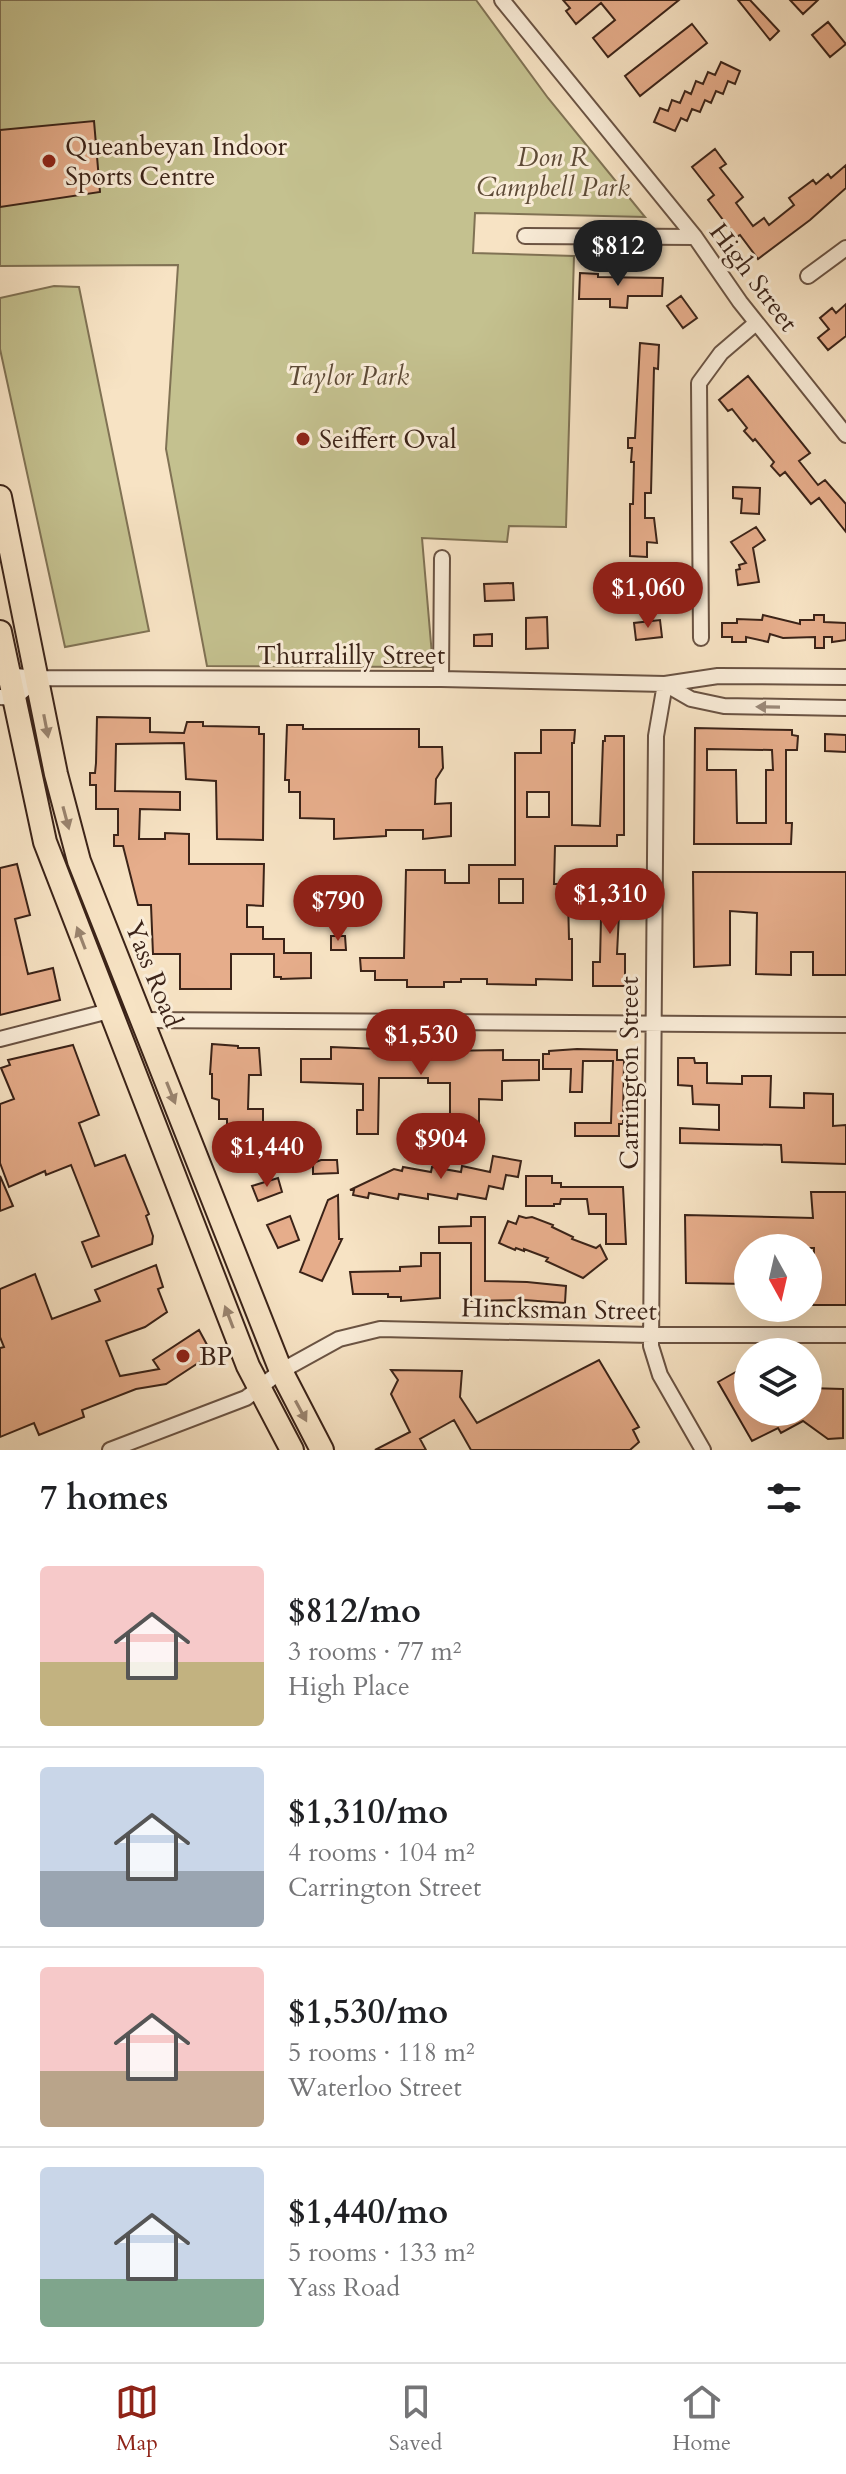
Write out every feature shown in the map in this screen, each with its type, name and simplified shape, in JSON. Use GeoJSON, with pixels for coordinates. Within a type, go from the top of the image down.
{"type":"FeatureCollection","features":[{"type":"Feature","properties":{"kind":"main road","name":"Yass Road"},"geometry":{"type":"LineString","coordinates":[[0,497],[56,774],[74,845],[281,1371],[322,1450]]}},
{"type":"Feature","properties":{"kind":"main road","name":"Yass Road"},"geometry":{"type":"LineString","coordinates":[[0,632],[7,698],[45,842],[248,1366],[292,1450]]}},
{"type":"Feature","properties":{"kind":"main road"},"geometry":{"type":"LineString","coordinates":[[109,1011],[142,1020]]}},
{"type":"Feature","properties":{"kind":"street","name":"High Street"},"geometry":{"type":"LineString","coordinates":[[502,0],[695,237],[756,323],[846,435]]}},
{"type":"Feature","properties":{"kind":"street"},"geometry":{"type":"LineString","coordinates":[[525,236],[695,237]]}},
{"type":"Feature","properties":{"kind":"street"},"geometry":{"type":"LineString","coordinates":[[808,276],[846,248]]}},
{"type":"Feature","properties":{"kind":"street"},"geometry":{"type":"LineString","coordinates":[[701,638],[699,383],[721,353],[756,323]]}},
{"type":"Feature","properties":{"kind":"street"},"geometry":{"type":"LineString","coordinates":[[441,679],[442,558]]}},
{"type":"Feature","properties":{"kind":"street","name":"Thurralilly Street"},"geometry":{"type":"LineString","coordinates":[[4,675],[38,678],[441,679],[665,684],[718,676],[846,677]]}},
{"type":"Feature","properties":{"kind":"street"},"geometry":{"type":"LineString","coordinates":[[7,698],[38,678]]}},
{"type":"Feature","properties":{"kind":"street","name":"Thurralilly Street"},"geometry":{"type":"LineString","coordinates":[[665,684],[691,699],[712,705],[846,708]]}},
{"type":"Feature","properties":{"kind":"street","name":"Carrington Street"},"geometry":{"type":"LineString","coordinates":[[665,684],[656,736],[652,1356],[703,1450]]}},
{"type":"Feature","properties":{"kind":"street"},"geometry":{"type":"LineString","coordinates":[[0,1039],[109,1011]]}},
{"type":"Feature","properties":{"kind":"street"},"geometry":{"type":"LineString","coordinates":[[142,1020],[846,1025]]}},
{"type":"Feature","properties":{"kind":"street","name":"Hincksman Street"},"geometry":{"type":"LineString","coordinates":[[110,1450],[246,1398],[281,1371],[339,1339],[380,1329],[651,1335],[846,1335]]}},
{"type":"Feature","properties":{"kind":"green space","name":"Taylor Park"},"geometry":{"type":"Polygon","coordinates":[[[0,0],[476,0],[548,98],[645,217],[475,213],[473,253],[574,256],[566,527],[509,526],[507,542],[422,538],[433,667],[207,666],[166,449],[178,265],[0,266],[0,0]]]}},
{"type":"Feature","properties":{"kind":"green space"},"geometry":{"type":"Polygon","coordinates":[[[54,286],[79,287],[149,631],[65,647],[0,349],[0,298],[54,286]]]}},
{"type":"Feature","properties":{"kind":"building"},"geometry":{"type":"Polygon","coordinates":[[[563,0],[679,0],[608,57],[593,38],[615,20],[601,3],[576,24],[566,11],[570,8],[563,0]]]}},
{"type":"Feature","properties":{"kind":"building"},"geometry":{"type":"Polygon","coordinates":[[[738,0],[750,0],[779,31],[770,40],[738,0]]]}},
{"type":"Feature","properties":{"kind":"building"},"geometry":{"type":"Polygon","coordinates":[[[790,0],[818,0],[803,14],[790,0]]]}},
{"type":"Feature","properties":{"kind":"building"},"geometry":{"type":"Polygon","coordinates":[[[828,22],[846,44],[830,57],[812,35],[828,22]]]}},
{"type":"Feature","properties":{"kind":"building"},"geometry":{"type":"Polygon","coordinates":[[[692,24],[707,43],[640,96],[625,76],[692,24]]]}},
{"type":"Feature","properties":{"kind":"building"},"geometry":{"type":"Polygon","coordinates":[[[721,62],[740,71],[735,84],[728,81],[723,94],[716,91],[711,103],[705,100],[700,112],[692,109],[687,121],[681,118],[675,131],[654,122],[660,108],[668,111],[672,100],[680,103],[685,91],[691,94],[696,81],[703,84],[708,72],[715,75],[721,62]]]}},
{"type":"Feature","properties":{"kind":"building","name":"Queanbeyan Indoor Sports Centre"},"geometry":{"type":"Polygon","coordinates":[[[94,121],[100,192],[0,207],[0,130],[94,121]]]}},
{"type":"Feature","properties":{"kind":"building"},"geometry":{"type":"Polygon","coordinates":[[[715,149],[726,164],[720,168],[743,197],[736,203],[753,226],[764,218],[769,225],[794,205],[789,198],[813,180],[816,184],[828,174],[831,178],[846,165],[846,188],[758,259],[740,235],[736,237],[708,200],[714,195],[692,167],[715,149]]]}},
{"type":"Feature","properties":{"kind":"building"},"geometry":{"type":"Polygon","coordinates":[[[580,273],[598,274],[598,277],[663,278],[662,296],[628,296],[627,308],[610,307],[610,299],[579,299],[580,273]]]}},
{"type":"Feature","properties":{"kind":"building"},"geometry":{"type":"Polygon","coordinates":[[[681,296],[697,318],[683,328],[667,306],[681,296]]]}},
{"type":"Feature","properties":{"kind":"building"},"geometry":{"type":"Polygon","coordinates":[[[846,304],[846,336],[828,350],[818,338],[829,329],[820,318],[832,308],[836,313],[846,304]]]}},
{"type":"Feature","properties":{"kind":"building"},"geometry":{"type":"Polygon","coordinates":[[[640,343],[659,345],[658,369],[654,368],[651,493],[645,493],[645,518],[654,518],[657,543],[647,542],[647,557],[630,556],[634,462],[631,462],[632,448],[628,448],[628,438],[635,438],[640,343]]]}},
{"type":"Feature","properties":{"kind":"building"},"geometry":{"type":"Polygon","coordinates":[[[748,376],[810,453],[799,461],[818,485],[825,480],[846,504],[846,532],[819,498],[811,504],[785,472],[780,476],[771,466],[774,462],[744,431],[747,428],[732,409],[728,411],[719,400],[748,376]]]}},
{"type":"Feature","properties":{"kind":"building"},"geometry":{"type":"Polygon","coordinates":[[[733,487],[760,488],[759,514],[741,513],[742,499],[733,498],[733,487]]]}},
{"type":"Feature","properties":{"kind":"building"},"geometry":{"type":"Polygon","coordinates":[[[756,527],[765,540],[753,548],[759,582],[738,585],[736,570],[746,563],[731,542],[756,527]]]}},
{"type":"Feature","properties":{"kind":"building"},"geometry":{"type":"Polygon","coordinates":[[[642,567],[659,571],[653,595],[636,591],[642,567]]]}},
{"type":"Feature","properties":{"kind":"building"},"geometry":{"type":"Polygon","coordinates":[[[513,583],[514,600],[485,601],[484,584],[513,583]]]}},
{"type":"Feature","properties":{"kind":"building"},"geometry":{"type":"Polygon","coordinates":[[[763,615],[800,624],[800,620],[814,620],[814,615],[824,615],[824,622],[846,623],[846,640],[832,642],[832,637],[824,637],[824,648],[815,648],[815,637],[783,638],[770,634],[768,642],[746,637],[746,642],[732,642],[732,637],[722,637],[722,623],[737,623],[737,619],[762,620],[763,615]]]}},
{"type":"Feature","properties":{"kind":"building"},"geometry":{"type":"Polygon","coordinates":[[[547,617],[548,648],[526,649],[526,618],[547,617]]]}},
{"type":"Feature","properties":{"kind":"building"},"geometry":{"type":"Polygon","coordinates":[[[660,620],[662,637],[636,640],[634,623],[660,620]]]}},
{"type":"Feature","properties":{"kind":"building"},"geometry":{"type":"Polygon","coordinates":[[[492,634],[492,646],[474,646],[474,635],[492,634]]]}},
{"type":"Feature","properties":{"kind":"building"},"geometry":{"type":"Polygon","coordinates":[[[97,717],[150,718],[150,732],[184,733],[187,722],[203,722],[203,726],[259,727],[259,734],[264,734],[263,840],[217,839],[216,781],[186,779],[184,743],[116,744],[115,791],[180,792],[180,810],[140,809],[139,839],[165,839],[165,833],[189,834],[189,864],[264,864],[263,906],[247,905],[247,927],[263,927],[263,939],[284,939],[284,953],[311,953],[311,978],[274,977],[274,954],[231,954],[231,989],[180,989],[180,954],[153,954],[151,905],[138,905],[123,846],[114,846],[114,835],[118,835],[118,809],[96,809],[96,785],[90,785],[90,773],[95,773],[97,717]]]}},
{"type":"Feature","properties":{"kind":"building"},"geometry":{"type":"Polygon","coordinates":[[[287,725],[303,725],[303,729],[419,729],[419,747],[442,747],[443,768],[436,779],[435,804],[451,803],[451,836],[423,839],[423,830],[386,830],[386,836],[334,839],[334,819],[300,818],[300,792],[289,792],[289,780],[285,780],[287,725]]]}},
{"type":"Feature","properties":{"kind":"building"},"geometry":{"type":"Polygon","coordinates":[[[695,728],[792,730],[792,735],[798,736],[797,750],[786,750],[786,823],[792,823],[791,844],[694,844],[695,728]],[[707,749],[707,770],[736,770],[737,823],[766,823],[766,770],[773,770],[772,750],[707,749]]]}},
{"type":"Feature","properties":{"kind":"building"},"geometry":{"type":"Polygon","coordinates":[[[541,730],[575,730],[572,743],[572,825],[600,826],[603,741],[605,736],[624,736],[624,835],[617,835],[617,846],[555,846],[554,884],[566,884],[568,897],[572,980],[536,979],[536,985],[487,984],[487,979],[461,979],[461,982],[444,982],[444,987],[407,987],[407,980],[375,980],[375,971],[361,971],[360,958],[404,958],[406,870],[445,870],[445,883],[469,883],[469,865],[515,865],[515,753],[541,753],[541,730]],[[527,792],[527,817],[549,817],[549,792],[527,792]],[[499,879],[499,903],[523,903],[523,879],[499,879]]]}},
{"type":"Feature","properties":{"kind":"building"},"geometry":{"type":"Polygon","coordinates":[[[825,734],[846,735],[846,752],[825,751],[825,734]]]}},
{"type":"Feature","properties":{"kind":"building"},"geometry":{"type":"Polygon","coordinates":[[[17,864],[30,915],[15,919],[28,974],[53,968],[60,1000],[0,1015],[0,868],[17,864]]]}},
{"type":"Feature","properties":{"kind":"building"},"geometry":{"type":"Polygon","coordinates":[[[693,872],[846,872],[846,975],[813,975],[813,952],[791,952],[791,975],[756,974],[757,913],[730,911],[730,965],[694,967],[693,872]]]}},
{"type":"Feature","properties":{"kind":"building"},"geometry":{"type":"Polygon","coordinates":[[[602,874],[621,874],[617,954],[625,954],[625,986],[593,986],[593,962],[600,962],[602,874]]]}},
{"type":"Feature","properties":{"kind":"building"},"geometry":{"type":"Polygon","coordinates":[[[331,936],[345,936],[346,950],[331,950],[331,936]]]}},
{"type":"Feature","properties":{"kind":"building"},"geometry":{"type":"Polygon","coordinates":[[[212,1044],[259,1048],[261,1075],[249,1075],[248,1109],[263,1109],[263,1140],[272,1140],[272,1167],[238,1167],[238,1130],[227,1130],[227,1119],[219,1119],[219,1100],[212,1098],[212,1044]]]}},
{"type":"Feature","properties":{"kind":"building"},"geometry":{"type":"Polygon","coordinates":[[[73,1045],[99,1115],[79,1123],[95,1166],[125,1155],[149,1214],[146,1216],[153,1236],[152,1244],[92,1267],[82,1242],[99,1236],[71,1165],[46,1175],[45,1171],[9,1187],[0,1163],[0,1104],[14,1099],[1,1068],[10,1065],[8,1060],[73,1045]]]}},
{"type":"Feature","properties":{"kind":"building"},"geometry":{"type":"Polygon","coordinates":[[[331,1047],[379,1049],[379,1052],[503,1050],[503,1060],[539,1060],[539,1080],[502,1081],[502,1100],[479,1099],[479,1128],[466,1127],[467,1119],[450,1119],[450,1083],[428,1083],[428,1078],[379,1078],[378,1134],[357,1134],[357,1110],[363,1110],[363,1084],[301,1082],[301,1059],[331,1059],[331,1047]]]}},
{"type":"Feature","properties":{"kind":"building"},"geometry":{"type":"Polygon","coordinates":[[[577,1049],[617,1050],[617,1060],[624,1060],[623,1124],[619,1124],[619,1136],[575,1136],[575,1123],[611,1123],[613,1061],[583,1061],[582,1092],[570,1092],[571,1069],[543,1069],[543,1054],[577,1049]]]}},
{"type":"Feature","properties":{"kind":"building"},"geometry":{"type":"Polygon","coordinates":[[[678,1058],[694,1058],[695,1063],[707,1063],[707,1083],[742,1084],[742,1076],[771,1076],[770,1107],[804,1108],[804,1093],[833,1094],[833,1126],[846,1125],[846,1164],[782,1162],[781,1145],[680,1143],[680,1128],[719,1130],[719,1105],[693,1104],[692,1086],[678,1085],[678,1058]]]}},
{"type":"Feature","properties":{"kind":"building"},"geometry":{"type":"Polygon","coordinates":[[[493,1156],[521,1161],[518,1177],[506,1175],[503,1189],[489,1186],[486,1199],[458,1194],[457,1199],[428,1194],[428,1199],[399,1194],[398,1199],[369,1193],[368,1198],[353,1195],[354,1190],[350,1190],[394,1169],[402,1171],[403,1167],[431,1172],[432,1167],[461,1172],[462,1166],[490,1172],[493,1156]]]}},
{"type":"Feature","properties":{"kind":"building"},"geometry":{"type":"Polygon","coordinates":[[[337,1160],[338,1173],[313,1174],[313,1163],[337,1160]]]}},
{"type":"Feature","properties":{"kind":"building"},"geometry":{"type":"Polygon","coordinates":[[[0,1176],[13,1206],[0,1211],[0,1176]]]}},
{"type":"Feature","properties":{"kind":"building"},"geometry":{"type":"Polygon","coordinates":[[[526,1176],[552,1176],[552,1183],[561,1183],[561,1187],[623,1187],[626,1244],[606,1244],[606,1214],[589,1214],[587,1199],[561,1199],[560,1204],[554,1206],[526,1206],[526,1176]]]}},
{"type":"Feature","properties":{"kind":"building"},"geometry":{"type":"Polygon","coordinates":[[[278,1178],[282,1192],[258,1201],[252,1186],[278,1178]]]}},
{"type":"Feature","properties":{"kind":"building"},"geometry":{"type":"Polygon","coordinates":[[[811,1192],[846,1192],[846,1305],[822,1305],[822,1234],[734,1234],[734,1284],[686,1283],[685,1215],[813,1218],[811,1192]]]}},
{"type":"Feature","properties":{"kind":"building"},"geometry":{"type":"Polygon","coordinates":[[[338,1195],[339,1239],[342,1239],[322,1281],[300,1272],[328,1200],[338,1195]]]}},
{"type":"Feature","properties":{"kind":"building"},"geometry":{"type":"Polygon","coordinates":[[[290,1216],[299,1240],[278,1248],[267,1225],[290,1216]]]}},
{"type":"Feature","properties":{"kind":"building"},"geometry":{"type":"Polygon","coordinates":[[[519,1216],[553,1225],[572,1239],[596,1248],[600,1245],[607,1259],[583,1278],[546,1261],[548,1258],[499,1243],[508,1221],[516,1224],[519,1216]]]}},
{"type":"Feature","properties":{"kind":"building"},"geometry":{"type":"Polygon","coordinates":[[[471,1217],[485,1217],[485,1281],[566,1286],[565,1303],[471,1301],[471,1243],[439,1243],[439,1227],[471,1226],[471,1217]]]}},
{"type":"Feature","properties":{"kind":"building"},"geometry":{"type":"Polygon","coordinates":[[[421,1253],[440,1253],[440,1298],[401,1301],[401,1297],[388,1297],[388,1294],[353,1294],[350,1272],[400,1271],[400,1267],[421,1266],[421,1253]]]}},
{"type":"Feature","properties":{"kind":"building"},"geometry":{"type":"Polygon","coordinates":[[[156,1265],[163,1287],[158,1289],[167,1312],[145,1327],[106,1341],[120,1376],[159,1369],[153,1360],[199,1330],[212,1354],[166,1384],[136,1389],[82,1410],[84,1417],[39,1435],[34,1423],[0,1437],[0,1348],[4,1347],[0,1337],[0,1289],[35,1274],[52,1319],[100,1301],[95,1290],[156,1265]]]}},
{"type":"Feature","properties":{"kind":"building"},"geometry":{"type":"Polygon","coordinates":[[[599,1360],[639,1427],[633,1430],[639,1442],[630,1450],[471,1450],[454,1420],[420,1439],[426,1450],[375,1450],[410,1432],[391,1394],[398,1380],[391,1370],[462,1371],[460,1397],[477,1423],[599,1360]]]}},
{"type":"Feature","properties":{"kind":"building"},"geometry":{"type":"Polygon","coordinates":[[[734,1373],[734,1410],[718,1382],[734,1373]]]}},
{"type":"Feature","properties":{"kind":"building"},"geometry":{"type":"Polygon","coordinates":[[[822,1388],[843,1389],[843,1438],[828,1439],[810,1426],[822,1426],[822,1388]]]}},
{"type":"Feature","properties":{"kind":"building"},"geometry":{"type":"Polygon","coordinates":[[[743,1426],[794,1426],[781,1433],[778,1428],[752,1441],[743,1426]]]}},
{"type":"Feature","properties":{"kind":"place","name":"Queanbeyan Indoor Sports Centre"},"geometry":{"type":"Point","coordinates":[49,161]}},
{"type":"Feature","properties":{"kind":"place","name":"Seiffert Oval"},"geometry":{"type":"Point","coordinates":[303,439]}},
{"type":"Feature","properties":{"kind":"place","name":"BP"},"geometry":{"type":"Point","coordinates":[183,1356]}},
{"type":"Feature","properties":{"kind":"park label","name":"Don R Campbell Park"},"geometry":{"type":"Point","coordinates":[553,172]}}]}
